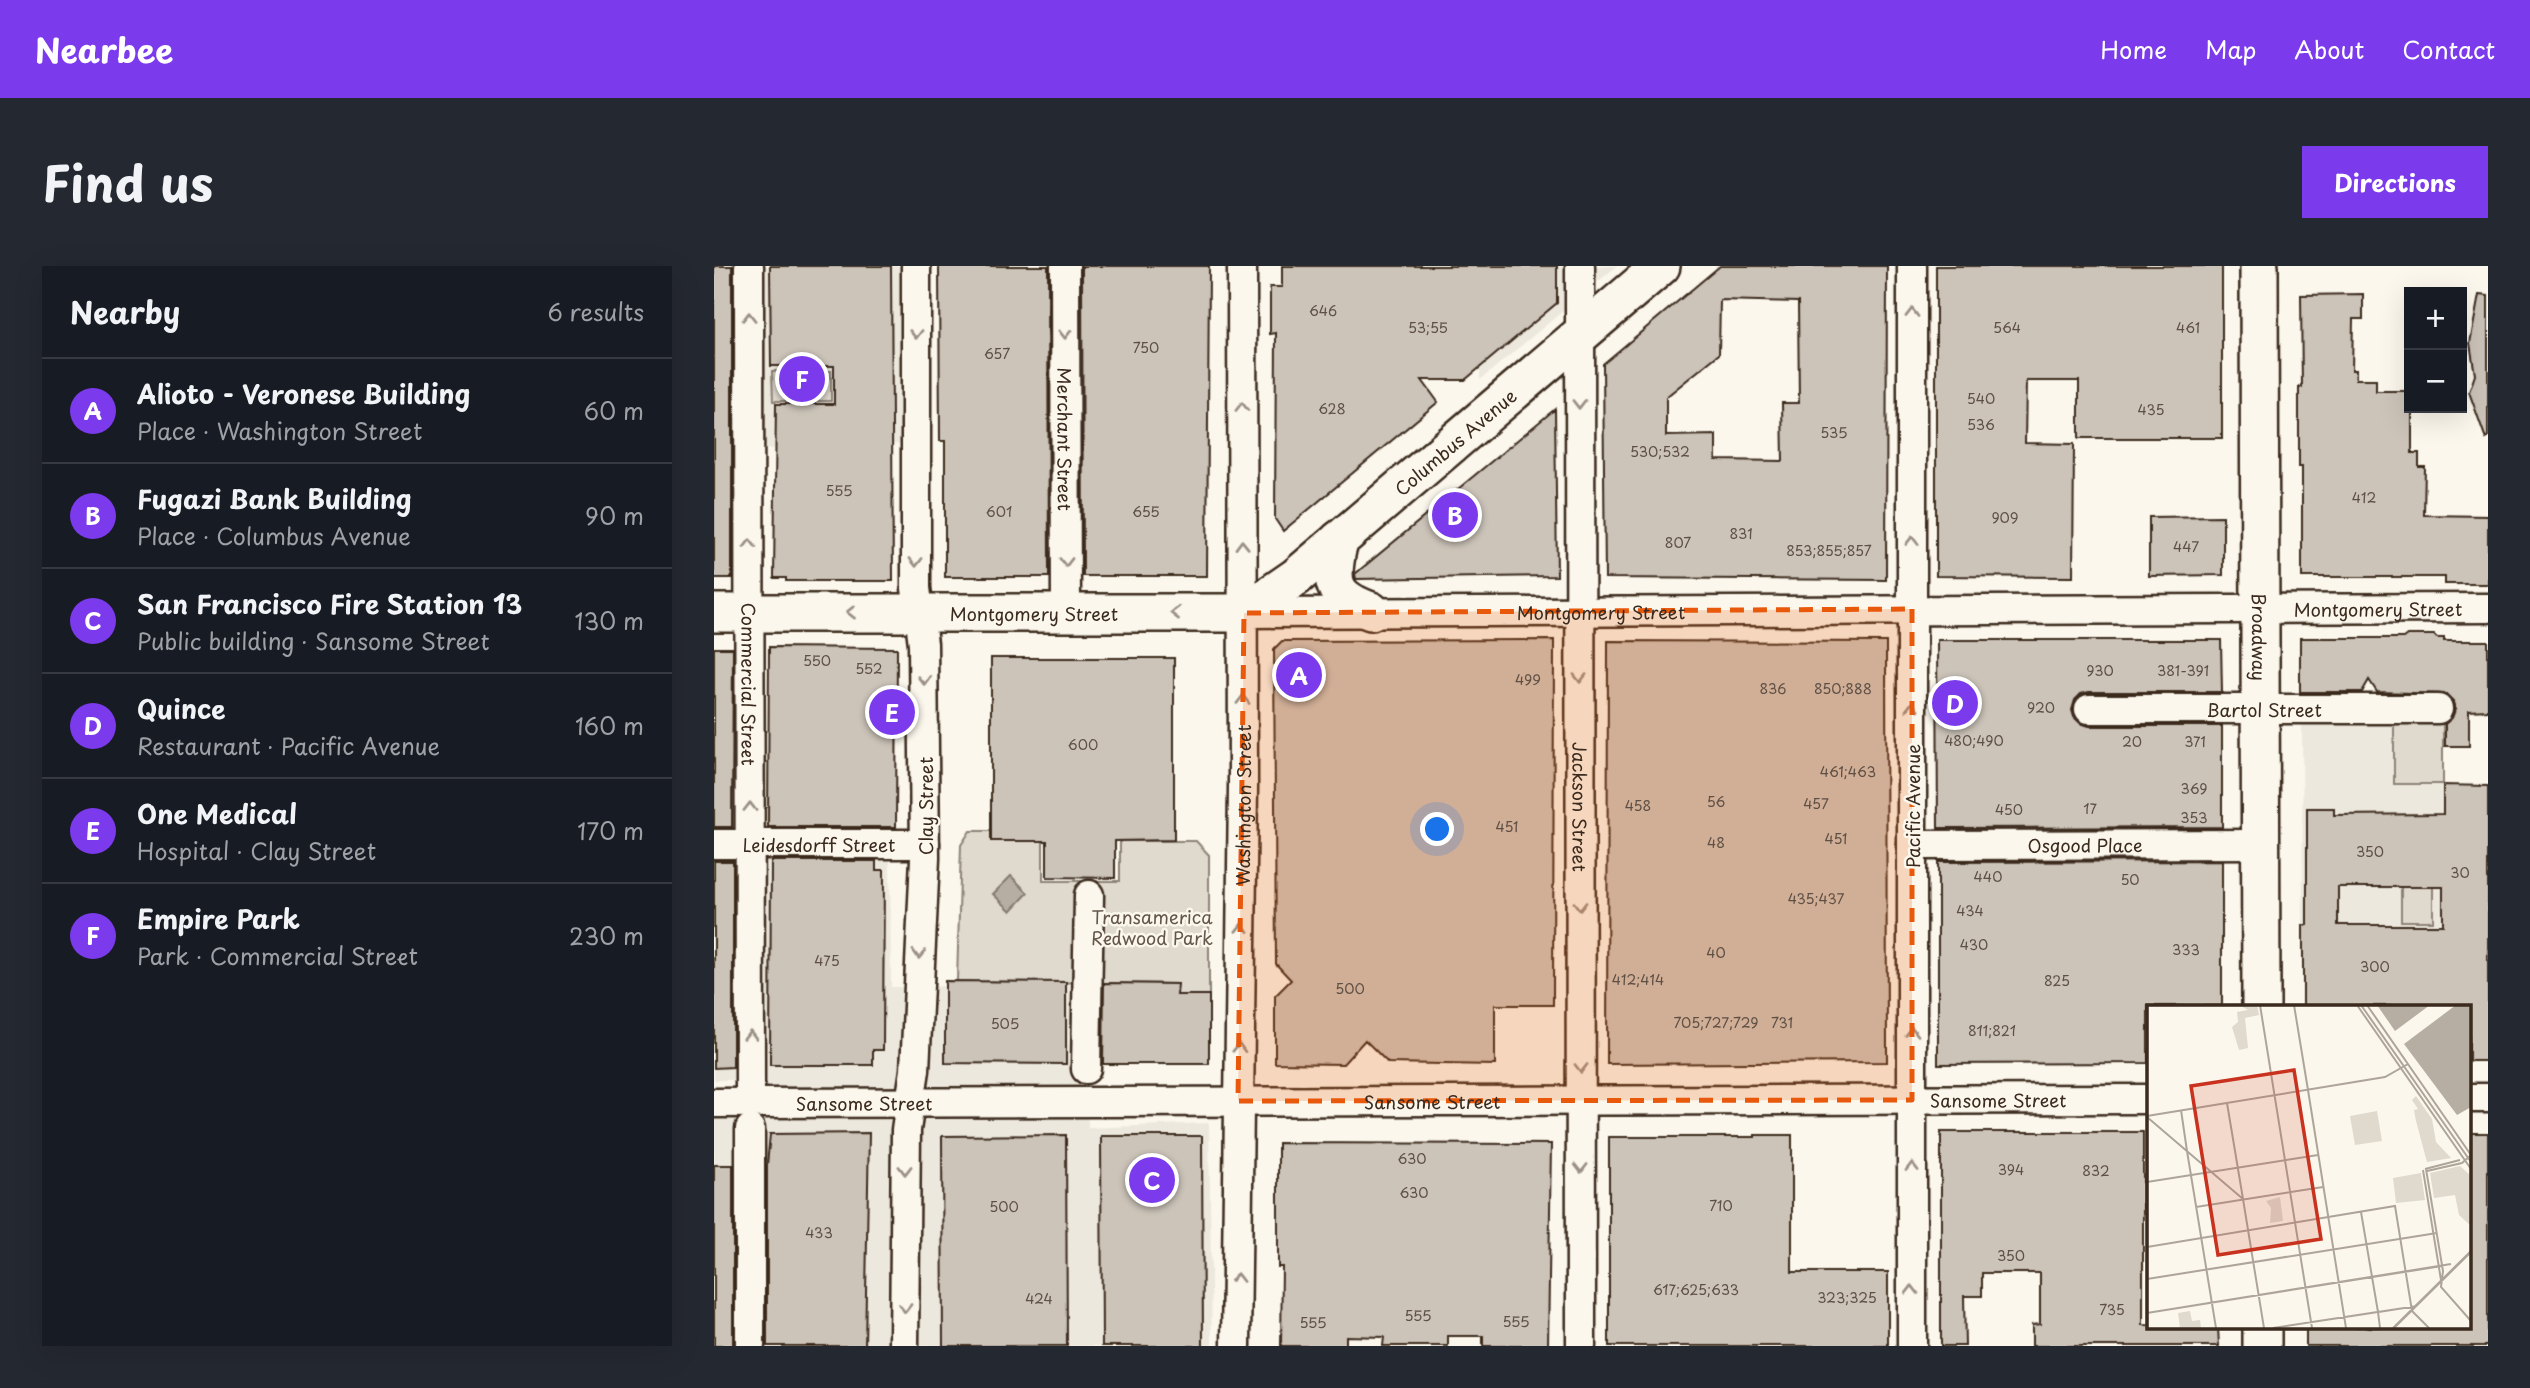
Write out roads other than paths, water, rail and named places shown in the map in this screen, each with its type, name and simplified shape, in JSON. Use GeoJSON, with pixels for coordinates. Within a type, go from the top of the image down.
{"type":"FeatureCollection","features":[{"type":"Feature","properties":{"kind":"main road","name":"Columbus Avenue"},"geometry":{"type":"LineString","coordinates":[[1244,613],[1296,577],[1661,266]]}},
{"type":"Feature","properties":{"kind":"main road","name":"Broadway"},"geometry":{"type":"LineString","coordinates":[[2259,266],[2261,1005]]}},
{"type":"Feature","properties":{"kind":"main road"},"geometry":{"type":"LineString","coordinates":[[1339,540],[1334,576],[1336,589],[1347,600],[1371,611]]}},
{"type":"Feature","properties":{"kind":"main road","name":"Montgomery Street"},"geometry":{"type":"LineString","coordinates":[[714,613],[1244,613]]}},
{"type":"Feature","properties":{"kind":"main road"},"geometry":{"type":"LineString","coordinates":[[2262,1328],[2262,1346]]}},
{"type":"Feature","properties":{"kind":"street","name":"Commercial Street"},"geometry":{"type":"LineString","coordinates":[[749,266],[750,1346]]}},
{"type":"Feature","properties":{"kind":"street","name":"Clay Street"},"geometry":{"type":"LineString","coordinates":[[904,1346],[906,1130],[915,1070],[925,844],[924,697],[920,612],[916,588],[916,266]]}},
{"type":"Feature","properties":{"kind":"street","name":"Merchant Street"},"geometry":{"type":"LineString","coordinates":[[1065,266],[1066,612]]}},
{"type":"Feature","properties":{"kind":"street","name":"Washington Street"},"geometry":{"type":"LineString","coordinates":[[1236,1346],[1244,613],[1242,266]]}},
{"type":"Feature","properties":{"kind":"street","name":"Jackson Street"},"geometry":{"type":"LineString","coordinates":[[1580,266],[1581,1346]]}},
{"type":"Feature","properties":{"kind":"street","name":"Pacific Avenue"},"geometry":{"type":"LineString","coordinates":[[1912,266],[1912,1346]]}},
{"type":"Feature","properties":{"kind":"street","name":"Montgomery Street"},"geometry":{"type":"LineString","coordinates":[[1244,613],[2488,608]]}},
{"type":"Feature","properties":{"kind":"street","name":"Bartol Street"},"geometry":{"type":"LineString","coordinates":[[2089,709],[2438,709]]}},
{"type":"Feature","properties":{"kind":"street","name":"Leidesdorff Street"},"geometry":{"type":"LineString","coordinates":[[714,844],[925,844]]}},
{"type":"Feature","properties":{"kind":"street","name":"Osgood Place"},"geometry":{"type":"LineString","coordinates":[[1912,845],[2260,844]]}},
{"type":"Feature","properties":{"kind":"street"},"geometry":{"type":"LineString","coordinates":[[1086,1069],[1089,895]]}},
{"type":"Feature","properties":{"kind":"street"},"geometry":{"type":"LineString","coordinates":[[2470,1098],[2488,1098]]}},
{"type":"Feature","properties":{"kind":"street","name":"Sansome Street"},"geometry":{"type":"LineString","coordinates":[[714,1103],[750,1116],[910,1102],[2147,1099]]}},
{"type":"Feature","properties":{"kind":"place","name":"Empire Park"},"geometry":{"type":"Point","coordinates":[802,379]}},
{"type":"Feature","properties":{"kind":"place","name":"Fugazi Bank Building"},"geometry":{"type":"Point","coordinates":[1455,515]}},
{"type":"Feature","properties":{"kind":"place","name":"Alioto - Veronese Building"},"geometry":{"type":"Point","coordinates":[1299,675]}},
{"type":"Feature","properties":{"kind":"place","name":"Quince"},"geometry":{"type":"Point","coordinates":[1955,703]}},
{"type":"Feature","properties":{"kind":"place","name":"One Medical"},"geometry":{"type":"Point","coordinates":[892,712]}},
{"type":"Feature","properties":{"kind":"place","name":"San Francisco Fire Station 13"},"geometry":{"type":"Point","coordinates":[1152,1180]}},
{"type":"Feature","properties":{"kind":"park label","name":"Transamerica Redwood Park"},"geometry":{"type":"Point","coordinates":[1152,926]}}]}
